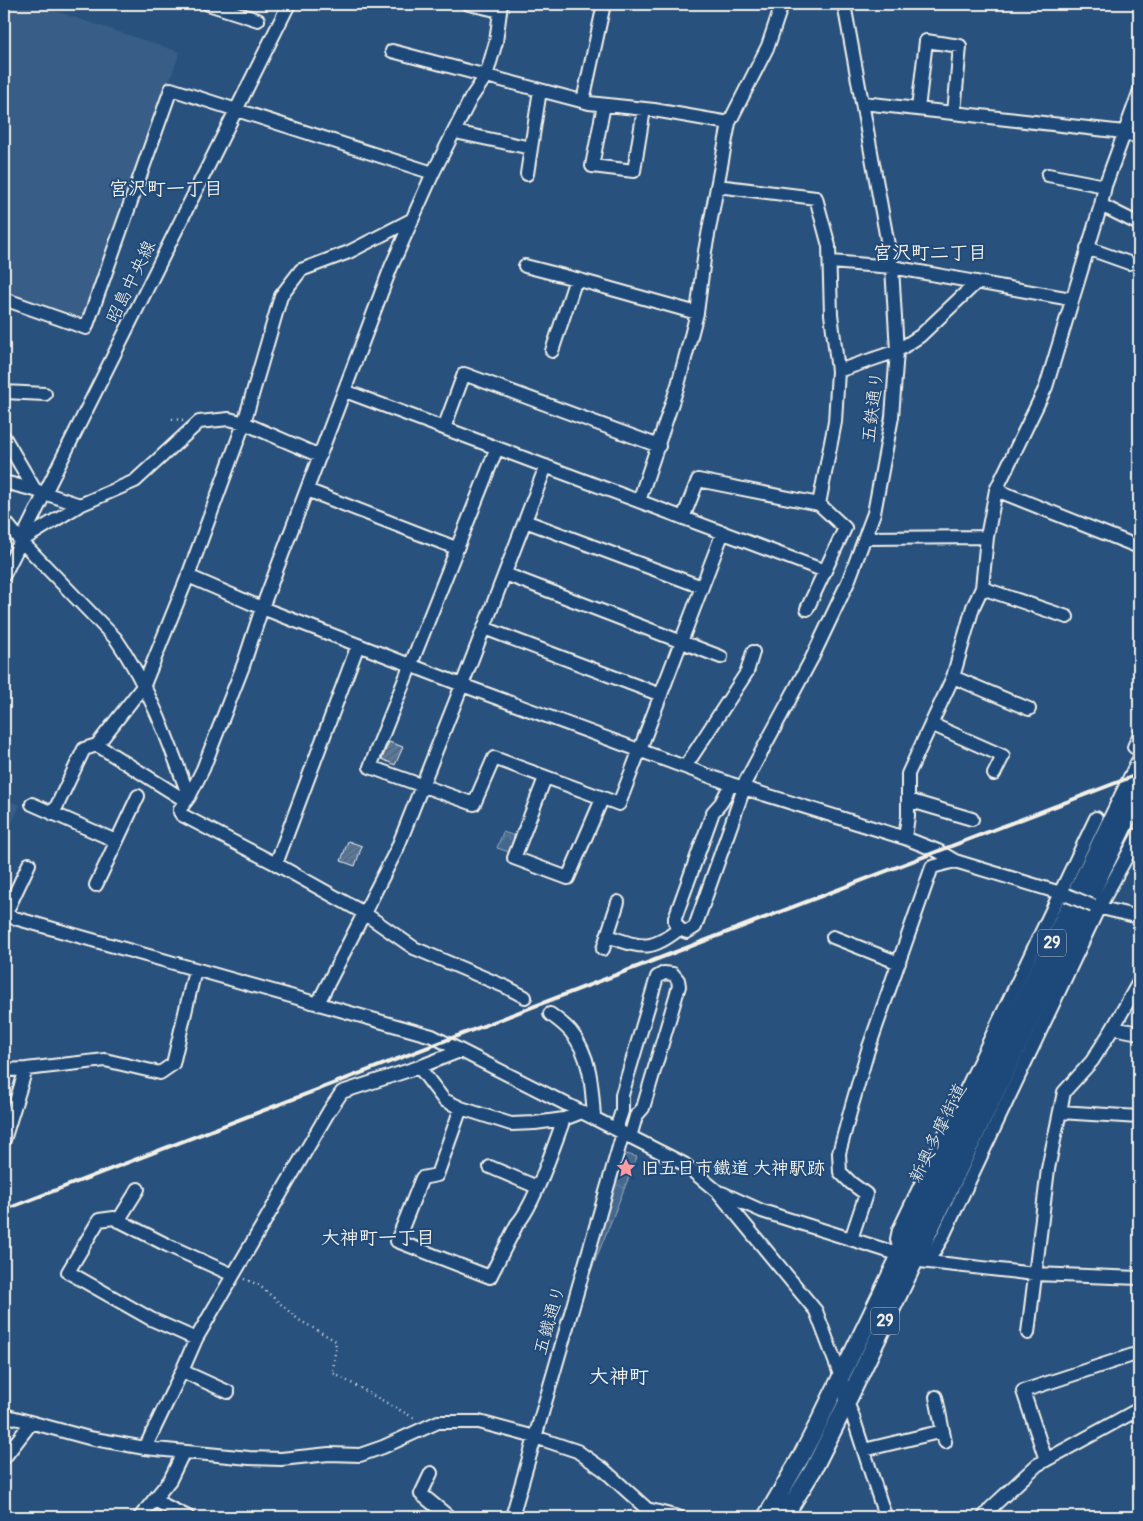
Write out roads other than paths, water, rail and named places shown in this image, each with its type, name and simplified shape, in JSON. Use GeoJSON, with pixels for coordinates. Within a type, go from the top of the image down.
{"type":"FeatureCollection","features":[{"type":"Feature","properties":{"kind":"main road","name":"新奥多摩街道"},"geometry":{"type":"LineString","coordinates":[[784,1517],[813,1470],[847,1402],[914,1259],[1139,763]]}},
{"type":"Feature","properties":{"kind":"main road","name":"新奥多摩街道"},"geometry":{"type":"LineString","coordinates":[[766,1517],[801,1457],[841,1377],[914,1259],[1139,794]]}},
{"type":"Feature","properties":{"kind":"street"},"geometry":{"type":"LineString","coordinates":[[208,4],[258,20]]}},
{"type":"Feature","properties":{"kind":"street","name":"昭島中央線"},"geometry":{"type":"LineString","coordinates":[[4,575],[21,541],[40,492],[289,4]]}},
{"type":"Feature","properties":{"kind":"street"},"geometry":{"type":"LineString","coordinates":[[469,4],[500,7],[496,42],[486,76],[471,98],[454,132],[411,220],[391,267],[262,608],[243,666],[203,769],[180,812],[182,816],[276,864],[364,913],[414,948],[506,986],[525,997]]}},
{"type":"Feature","properties":{"kind":"street"},"geometry":{"type":"LineString","coordinates":[[582,101],[604,4]]}},
{"type":"Feature","properties":{"kind":"street"},"geometry":{"type":"LineString","coordinates":[[639,501],[678,385],[697,313],[705,250],[729,123],[768,46],[782,4]]}},
{"type":"Feature","properties":{"kind":"street","name":"五鉄通り"},"geometry":{"type":"LineString","coordinates":[[739,787],[812,658],[848,582],[866,538],[874,512],[892,417],[897,351],[892,267],[844,4]]}},
{"type":"Feature","properties":{"kind":"street"},"geometry":{"type":"LineString","coordinates":[[918,109],[926,41],[960,46],[954,113]]}},
{"type":"Feature","properties":{"kind":"street"},"geometry":{"type":"LineString","coordinates":[[392,52],[582,101],[729,123]]}},
{"type":"Feature","properties":{"kind":"street"},"geometry":{"type":"LineString","coordinates":[[4,299],[86,328],[171,89],[434,173]]}},
{"type":"Feature","properties":{"kind":"street"},"geometry":{"type":"LineString","coordinates":[[527,174],[540,90]]}},
{"type":"Feature","properties":{"kind":"street"},"geometry":{"type":"LineString","coordinates":[[905,838],[908,816],[908,774],[953,677],[973,607],[982,588],[987,536],[996,490],[1046,387],[1087,248],[1102,205],[1105,186],[1139,92]]}},
{"type":"Feature","properties":{"kind":"street"},"geometry":{"type":"LineString","coordinates":[[863,103],[1124,132],[1139,138]]}},
{"type":"Feature","properties":{"kind":"street"},"geometry":{"type":"LineString","coordinates":[[604,104],[592,166],[634,171],[644,109]]}},
{"type":"Feature","properties":{"kind":"street"},"geometry":{"type":"LineString","coordinates":[[454,132],[531,148]]}},
{"type":"Feature","properties":{"kind":"street"},"geometry":{"type":"LineString","coordinates":[[1048,175],[1105,186]]}},
{"type":"Feature","properties":{"kind":"street"},"geometry":{"type":"LineString","coordinates":[[716,186],[816,198],[829,246],[830,314],[838,371],[835,422],[819,504]]}},
{"type":"Feature","properties":{"kind":"street"},"geometry":{"type":"LineString","coordinates":[[1102,205],[1139,224]]}},
{"type":"Feature","properties":{"kind":"street"},"geometry":{"type":"LineString","coordinates":[[53,814],[84,749],[98,745],[144,685],[188,576],[244,423],[281,296],[301,270],[349,252],[411,220]]}},
{"type":"Feature","properties":{"kind":"street"},"geometry":{"type":"LineString","coordinates":[[1087,248],[1129,263]]}},
{"type":"Feature","properties":{"kind":"street"},"geometry":{"type":"LineString","coordinates":[[830,262],[892,267],[1072,299]]}},
{"type":"Feature","properties":{"kind":"street"},"geometry":{"type":"LineString","coordinates":[[525,266],[576,278],[697,313]]}},
{"type":"Feature","properties":{"kind":"street"},"geometry":{"type":"LineString","coordinates":[[552,351],[576,278]]}},
{"type":"Feature","properties":{"kind":"street"},"geometry":{"type":"LineString","coordinates":[[838,371],[897,351],[920,336],[977,282]]}},
{"type":"Feature","properties":{"kind":"street"},"geometry":{"type":"LineString","coordinates":[[444,428],[464,374],[659,446]]}},
{"type":"Feature","properties":{"kind":"street"},"geometry":{"type":"LineString","coordinates":[[345,391],[825,571]]}},
{"type":"Feature","properties":{"kind":"street"},"geometry":{"type":"LineString","coordinates":[[4,392],[45,394]]}},
{"type":"Feature","properties":{"kind":"street"},"geometry":{"type":"LineString","coordinates":[[21,541],[80,505],[135,480],[199,422],[229,419],[244,423],[320,456]]}},
{"type":"Feature","properties":{"kind":"street"},"geometry":{"type":"LineString","coordinates":[[4,436],[40,492]]}},
{"type":"Feature","properties":{"kind":"street"},"geometry":{"type":"LineString","coordinates":[[497,448],[370,767],[474,804],[494,758],[619,804],[723,532]]}},
{"type":"Feature","properties":{"kind":"street"},"geometry":{"type":"LineString","coordinates":[[318,1003],[397,849],[546,466]]}},
{"type":"Feature","properties":{"kind":"street"},"geometry":{"type":"LineString","coordinates":[[683,518],[698,480],[819,504],[845,528],[807,609]]}},
{"type":"Feature","properties":{"kind":"street"},"geometry":{"type":"LineString","coordinates":[[4,482],[80,505]]}},
{"type":"Feature","properties":{"kind":"street"},"geometry":{"type":"LineString","coordinates":[[306,490],[456,548]]}},
{"type":"Feature","properties":{"kind":"street"},"geometry":{"type":"LineString","coordinates":[[996,490],[1139,547]]}},
{"type":"Feature","properties":{"kind":"street"},"geometry":{"type":"LineString","coordinates":[[4,520],[21,541],[116,639],[128,657],[158,714],[187,799]]}},
{"type":"Feature","properties":{"kind":"street"},"geometry":{"type":"LineString","coordinates":[[524,521],[702,587]]}},
{"type":"Feature","properties":{"kind":"street"},"geometry":{"type":"LineString","coordinates":[[866,538],[987,536]]}},
{"type":"Feature","properties":{"kind":"street"},"geometry":{"type":"LineString","coordinates":[[505,574],[721,657]]}},
{"type":"Feature","properties":{"kind":"street"},"geometry":{"type":"LineString","coordinates":[[188,576],[262,608],[685,768],[739,787],[905,838],[955,861],[1064,894],[1095,908],[1139,918]]}},
{"type":"Feature","properties":{"kind":"street"},"geometry":{"type":"LineString","coordinates":[[982,588],[1066,617]]}},
{"type":"Feature","properties":{"kind":"street"},"geometry":{"type":"LineString","coordinates":[[484,628],[662,695]]}},
{"type":"Feature","properties":{"kind":"street"},"geometry":{"type":"LineString","coordinates":[[276,864],[358,645]]}},
{"type":"Feature","properties":{"kind":"street"},"geometry":{"type":"LineString","coordinates":[[685,768],[747,672],[753,652]]}},
{"type":"Feature","properties":{"kind":"street"},"geometry":{"type":"LineString","coordinates":[[953,677],[1029,709]]}},
{"type":"Feature","properties":{"kind":"street"},"geometry":{"type":"LineString","coordinates":[[931,724],[1003,756],[994,774]]}},
{"type":"Feature","properties":{"kind":"street"},"geometry":{"type":"LineString","coordinates":[[98,745],[187,799]]}},
{"type":"Feature","properties":{"kind":"street"},"geometry":{"type":"LineString","coordinates":[[545,778],[514,858],[568,878],[602,799]]}},
{"type":"Feature","properties":{"kind":"street"},"geometry":{"type":"LineString","coordinates":[[739,787],[695,927],[687,932],[679,929],[675,918],[713,812],[739,787]]}},
{"type":"Feature","properties":{"kind":"street"},"geometry":{"type":"LineString","coordinates":[[96,884],[138,796]]}},
{"type":"Feature","properties":{"kind":"street"},"geometry":{"type":"LineString","coordinates":[[908,800],[972,818]]}},
{"type":"Feature","properties":{"kind":"street"},"geometry":{"type":"LineString","coordinates":[[32,804],[116,841]]}},
{"type":"Feature","properties":{"kind":"street"},"geometry":{"type":"LineString","coordinates":[[914,1259],[897,1239],[899,1230],[1064,894],[1096,818]]}},
{"type":"Feature","properties":{"kind":"street"},"geometry":{"type":"LineString","coordinates":[[914,1259],[942,1238],[1095,908],[1139,834]]}},
{"type":"Feature","properties":{"kind":"street"},"geometry":{"type":"LineString","coordinates":[[851,1239],[866,1194],[851,1184],[840,1172],[839,1153],[868,1050],[932,867],[955,861]]}},
{"type":"Feature","properties":{"kind":"street"},"geometry":{"type":"LineString","coordinates":[[28,864],[4,915],[432,1036],[684,1164],[718,1192],[816,1311],[841,1377],[847,1402],[884,1513],[887,1517]]}},
{"type":"Feature","properties":{"kind":"street"},"geometry":{"type":"LineString","coordinates":[[603,949],[618,902]]}},
{"type":"Feature","properties":{"kind":"street"},"geometry":{"type":"LineString","coordinates":[[607,936],[636,946],[651,947],[664,941],[679,929]]}},
{"type":"Feature","properties":{"kind":"street"},"geometry":{"type":"LineString","coordinates":[[833,937],[899,963]]}},
{"type":"Feature","properties":{"kind":"street"},"geometry":{"type":"LineString","coordinates":[[4,1070],[106,1060],[160,1073],[173,1064],[195,970]]}},
{"type":"Feature","properties":{"kind":"street"},"geometry":{"type":"LineString","coordinates":[[664,972],[674,974],[678,980],[678,986],[643,1108],[623,1133],[622,1095],[657,978],[664,972]]}},
{"type":"Feature","properties":{"kind":"street"},"geometry":{"type":"LineString","coordinates":[[1028,1333],[1048,1169],[1064,1092],[1092,1061],[1138,986]]}},
{"type":"Feature","properties":{"kind":"street"},"geometry":{"type":"LineString","coordinates":[[550,1014],[570,1031],[584,1053],[590,1071],[594,1118]]}},
{"type":"Feature","properties":{"kind":"street"},"geometry":{"type":"LineString","coordinates":[[1113,1028],[1139,1032]]}},
{"type":"Feature","properties":{"kind":"street"},"geometry":{"type":"LineString","coordinates":[[145,1448],[196,1339],[329,1111],[342,1092],[419,1067],[460,1051]]}},
{"type":"Feature","properties":{"kind":"street"},"geometry":{"type":"LineString","coordinates":[[419,1067],[444,1100],[461,1108],[511,1124],[564,1119],[582,1112]]}},
{"type":"Feature","properties":{"kind":"street"},"geometry":{"type":"LineString","coordinates":[[4,1140],[26,1069]]}},
{"type":"Feature","properties":{"kind":"street"},"geometry":{"type":"LineString","coordinates":[[461,1108],[437,1175],[422,1178],[397,1241],[490,1277],[537,1186],[564,1119]]}},
{"type":"Feature","properties":{"kind":"street"},"geometry":{"type":"LineString","coordinates":[[1060,1112],[1139,1117]]}},
{"type":"Feature","properties":{"kind":"street","name":"五鐵通り"},"geometry":{"type":"LineString","coordinates":[[512,1517],[623,1133]]}},
{"type":"Feature","properties":{"kind":"street"},"geometry":{"type":"LineString","coordinates":[[490,1167],[537,1186]]}},
{"type":"Feature","properties":{"kind":"street"},"geometry":{"type":"LineString","coordinates":[[118,1221],[138,1189]]}},
{"type":"Feature","properties":{"kind":"street"},"geometry":{"type":"LineString","coordinates":[[718,1192],[762,1212],[914,1259],[966,1267],[1035,1274],[1139,1278]]}},
{"type":"Feature","properties":{"kind":"street"},"geometry":{"type":"LineString","coordinates":[[196,1339],[151,1319],[68,1272],[99,1220],[114,1218],[167,1246],[233,1275]]}},
{"type":"Feature","properties":{"kind":"street"},"geometry":{"type":"LineString","coordinates":[[1046,1460],[1023,1391],[1139,1353]]}},
{"type":"Feature","properties":{"kind":"street"},"geometry":{"type":"LineString","coordinates":[[182,1371],[228,1392]]}},
{"type":"Feature","properties":{"kind":"street"},"geometry":{"type":"LineString","coordinates":[[864,1450],[944,1437],[936,1397]]}},
{"type":"Feature","properties":{"kind":"street"},"geometry":{"type":"LineString","coordinates":[[984,1517],[991,1508],[1037,1465],[1139,1409]]}},
{"type":"Feature","properties":{"kind":"street"},"geometry":{"type":"LineString","coordinates":[[4,1415],[89,1438],[145,1448],[183,1453],[281,1459],[329,1454],[360,1455],[383,1447],[438,1422],[479,1422],[577,1451],[604,1470],[646,1510],[678,1517]]}},
{"type":"Feature","properties":{"kind":"street"},"geometry":{"type":"LineString","coordinates":[[4,1458],[31,1423]]}},
{"type":"Feature","properties":{"kind":"street"},"geometry":{"type":"LineString","coordinates":[[140,1517],[170,1480],[183,1453]]}},
{"type":"Feature","properties":{"kind":"street"},"geometry":{"type":"LineString","coordinates":[[431,1473],[421,1494],[449,1517]]}},
{"type":"Feature","properties":{"kind":"street"},"geometry":{"type":"LineString","coordinates":[[154,1500],[188,1517]]}},
{"type":"Feature","properties":{"kind":"railway"},"geometry":{"type":"LineString","coordinates":[[4,1210],[1139,774]]}},
{"type":"Feature","properties":{"kind":"place","name":"旧五日市鐵道 大神駅跡"},"geometry":{"type":"Point","coordinates":[626,1168]}},
{"type":"Feature","properties":{"kind":"district","name":"宮沢町一丁目"},"geometry":{"type":"Point","coordinates":[166,189]}},
{"type":"Feature","properties":{"kind":"district","name":"宮沢町二丁目"},"geometry":{"type":"Point","coordinates":[930,253]}},
{"type":"Feature","properties":{"kind":"district","name":"大神町一丁目"},"geometry":{"type":"Point","coordinates":[378,1238]}},
{"type":"Feature","properties":{"kind":"district","name":"大神町"},"geometry":{"type":"Point","coordinates":[619,1376]}}]}
